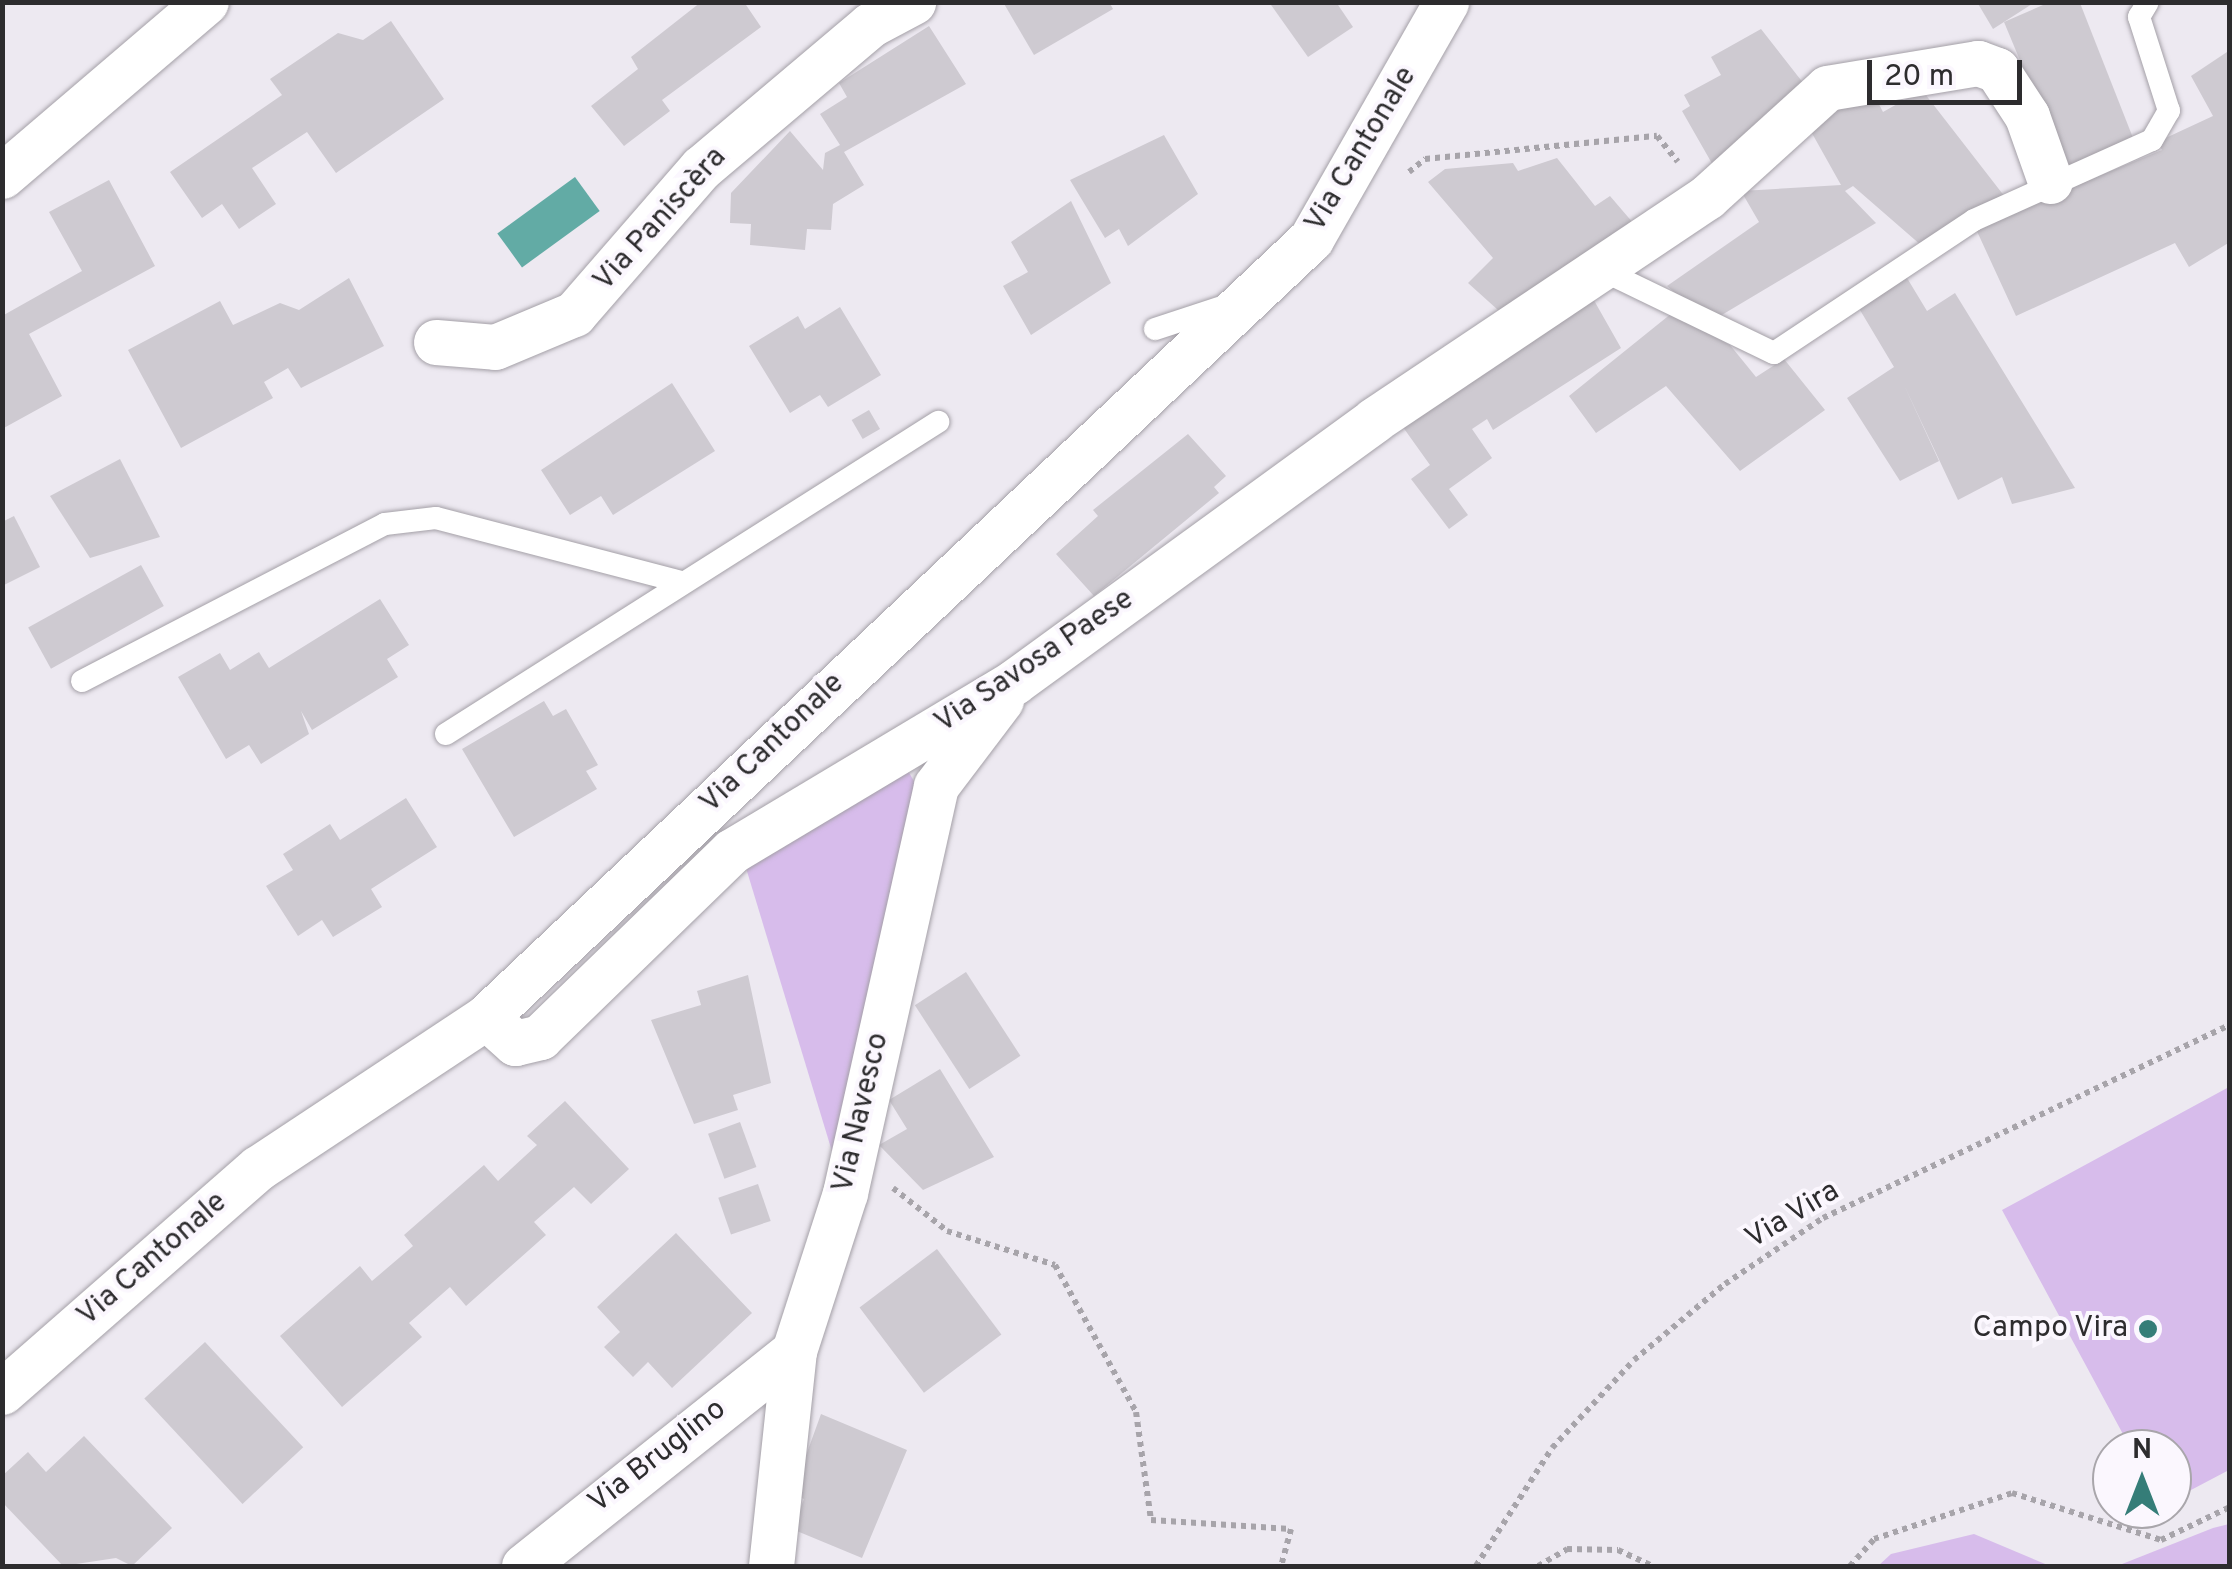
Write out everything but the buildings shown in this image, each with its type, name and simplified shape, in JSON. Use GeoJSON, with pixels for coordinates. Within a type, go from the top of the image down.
{"type":"FeatureCollection","features":[{"type":"Feature","properties":{"kind":"street"},"geometry":{"type":"LineString","coordinates":[[2,176],[206,2]]}},
{"type":"Feature","properties":{"kind":"street","name":"Via Paniscèra"},"geometry":{"type":"LineString","coordinates":[[436,342],[494,347],[574,314],[702,168],[870,25],[912,2]]}},
{"type":"Feature","properties":{"kind":"street","name":"Via Cantonale"},"geometry":{"type":"LineString","coordinates":[[2,1392],[258,1168],[486,1017],[1311,239],[1446,2]]}},
{"type":"Feature","properties":{"kind":"street","name":"Via Savosa Paese"},"geometry":{"type":"LineString","coordinates":[[486,1017],[516,1043],[540,1037],[732,851],[1014,682],[1374,420],[1707,197],[1828,88],[1978,64],[1997,70],[2027,116],[2050,181]]}},
{"type":"Feature","properties":{"kind":"street","name":"Via Navesco"},"geometry":{"type":"LineString","coordinates":[[771,1566],[794,1351],[854,1156],[936,786],[1014,682]]}},
{"type":"Feature","properties":{"kind":"street","name":"Via Bruglino"},"geometry":{"type":"LineString","coordinates":[[524,1566],[794,1351]]}},
{"type":"Feature","properties":{"kind":"lane"},"geometry":{"type":"LineString","coordinates":[[1600,269],[1774,353],[1897,264],[2050,181],[2152,140],[2165,125],[2168,98],[2139,17],[2148,2]]}},
{"type":"Feature","properties":{"kind":"lane"},"geometry":{"type":"LineString","coordinates":[[1155,329],[1247,299]]}},
{"type":"Feature","properties":{"kind":"lane"},"geometry":{"type":"LineString","coordinates":[[446,734],[938,422]]}},
{"type":"Feature","properties":{"kind":"lane"},"geometry":{"type":"LineString","coordinates":[[82,681],[385,524],[436,518],[681,582]]}},
{"type":"Feature","properties":{"kind":"path"},"geometry":{"type":"LineString","coordinates":[[1402,183],[1425,159],[1657,136],[1707,197]]}},
{"type":"Feature","properties":{"kind":"path","name":"Via Vira"},"geometry":{"type":"LineString","coordinates":[[1476,1566],[1552,1448],[1634,1360],[1726,1284],[1823,1218],[2230,1025]]}},
{"type":"Feature","properties":{"kind":"path"},"geometry":{"type":"LineString","coordinates":[[854,1156],[946,1231],[1054,1265],[1136,1412],[1151,1520],[1291,1529],[1281,1566]]}},
{"type":"Feature","properties":{"kind":"path"},"geometry":{"type":"LineString","coordinates":[[1850,1566],[1874,1539],[2012,1493],[2161,1540],[2230,1507]]}},
{"type":"Feature","properties":{"kind":"path"},"geometry":{"type":"LineString","coordinates":[[1538,1566],[1567,1549],[1618,1550],[1653,1566]]}},
{"type":"Feature","properties":{"kind":"shaded area"},"geometry":{"type":"Polygon","coordinates":[[[575,177],[600,211],[522,267],[497,233],[575,177]]]}},
{"type":"Feature","properties":{"kind":"shaded area"},"geometry":{"type":"Polygon","coordinates":[[[904,764],[922,795],[834,1158],[746,868],[904,764]]]}},
{"type":"Feature","properties":{"kind":"shaded area","name":"Campo Vira"},"geometry":{"type":"Polygon","coordinates":[[[2229,1087],[2229,1470],[2192,1489],[2192,1429],[2120,1429],[2002,1210],[2229,1087]]]}},
{"type":"Feature","properties":{"kind":"shaded area"},"geometry":{"type":"Polygon","coordinates":[[[2229,1524],[2229,1566],[2117,1566],[2213,1528],[2229,1524]]]}},
{"type":"Feature","properties":{"kind":"shaded area"},"geometry":{"type":"Polygon","coordinates":[[[1974,1534],[2050,1566],[1878,1566],[1891,1554],[1974,1534]]]}},
{"type":"Feature","properties":{"kind":"place","name":"Campo Vira"},"geometry":{"type":"Point","coordinates":[2148,1329]}}]}
